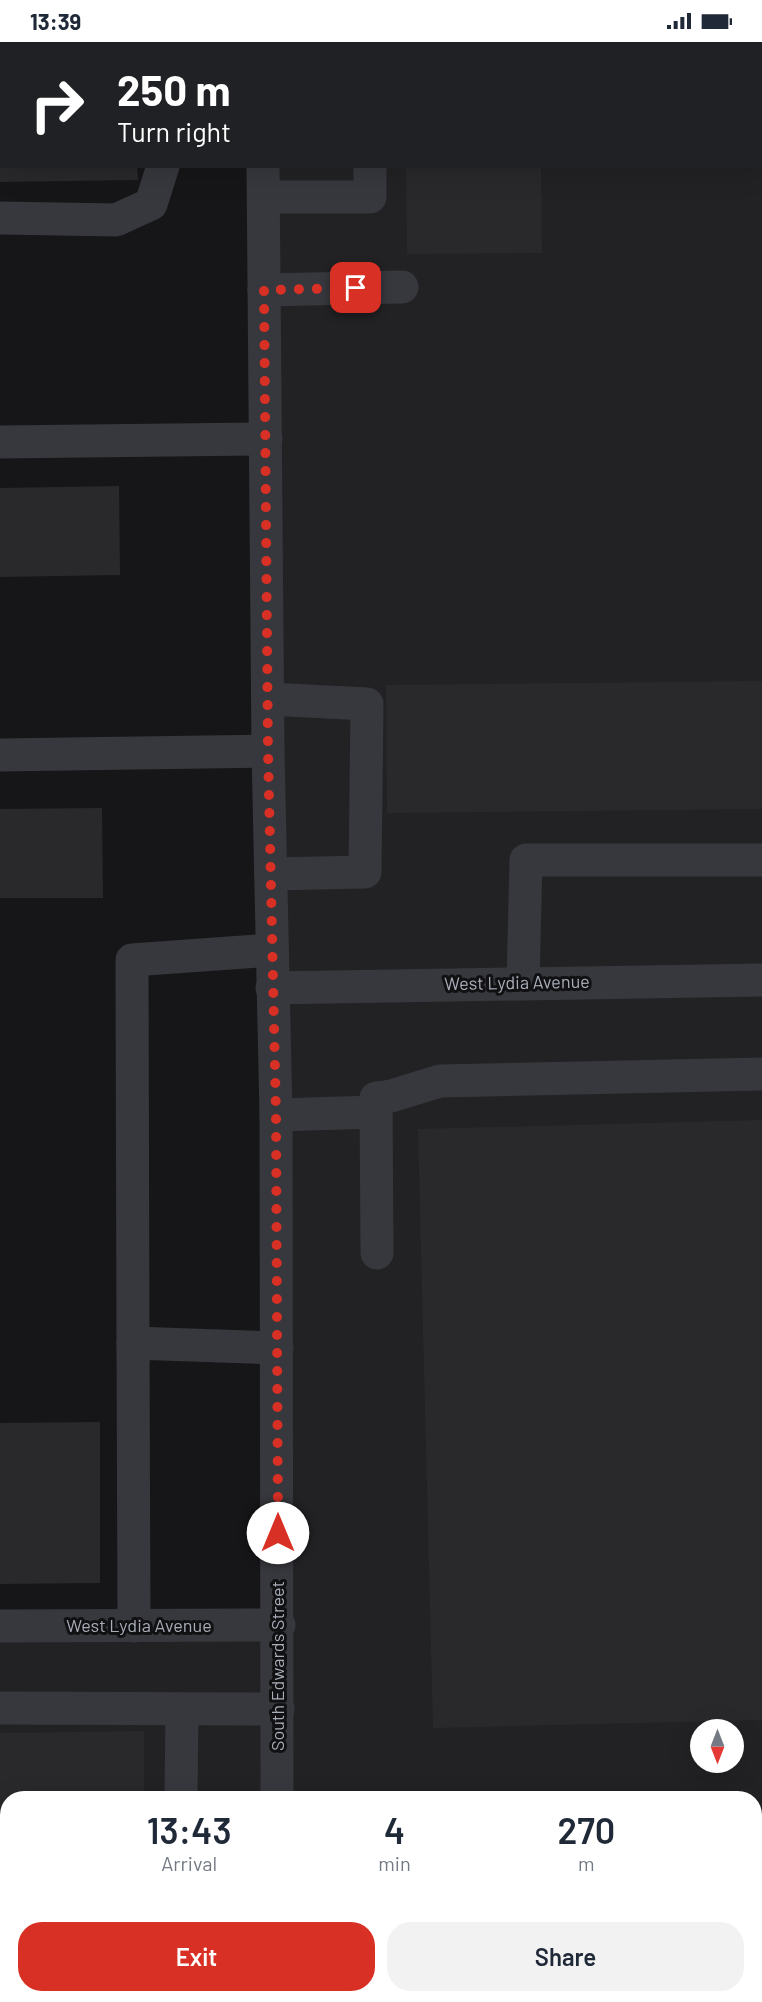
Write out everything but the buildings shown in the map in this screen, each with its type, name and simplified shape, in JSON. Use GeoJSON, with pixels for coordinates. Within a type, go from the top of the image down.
{"type":"FeatureCollection","features":[{"type":"Feature","properties":{"kind":"street"},"geometry":{"type":"LineString","coordinates":[[0,218],[116,220],[151,204],[162,168]]}},
{"type":"Feature","properties":{"kind":"street"},"geometry":{"type":"LineString","coordinates":[[263,182],[370,197],[370,168]]}},
{"type":"Feature","properties":{"kind":"street","name":"South Edwards Street"},"geometry":{"type":"LineString","coordinates":[[263,182],[268,751],[276,1115],[279,1625],[277,1791]]}},
{"type":"Feature","properties":{"kind":"street"},"geometry":{"type":"LineString","coordinates":[[264,290],[402,286]]}},
{"type":"Feature","properties":{"kind":"street"},"geometry":{"type":"LineString","coordinates":[[0,442],[266,439]]}},
{"type":"Feature","properties":{"kind":"street"},"geometry":{"type":"LineString","coordinates":[[268,699],[367,704],[365,872],[271,874]]}},
{"type":"Feature","properties":{"kind":"street"},"geometry":{"type":"LineString","coordinates":[[0,755],[268,751]]}},
{"type":"Feature","properties":{"kind":"street"},"geometry":{"type":"LineString","coordinates":[[523,982],[526,860],[762,860]]}},
{"type":"Feature","properties":{"kind":"street"},"geometry":{"type":"LineString","coordinates":[[134,1626],[132,960],[272,950]]}},
{"type":"Feature","properties":{"kind":"street","name":"West Lydia Avenue"},"geometry":{"type":"LineString","coordinates":[[272,988],[523,982],[762,980]]}},
{"type":"Feature","properties":{"kind":"street"},"geometry":{"type":"LineString","coordinates":[[377,1253],[376,1098],[440,1081],[762,1074]]}},
{"type":"Feature","properties":{"kind":"street"},"geometry":{"type":"LineString","coordinates":[[276,1115],[376,1112]]}},
{"type":"Feature","properties":{"kind":"street"},"geometry":{"type":"LineString","coordinates":[[133,1343],[277,1348]]}},
{"type":"Feature","properties":{"kind":"street","name":"West Lydia Avenue"},"geometry":{"type":"LineString","coordinates":[[0,1626],[279,1625]]}},
{"type":"Feature","properties":{"kind":"street"},"geometry":{"type":"LineString","coordinates":[[0,1708],[278,1709]]}},
{"type":"Feature","properties":{"kind":"street"},"geometry":{"type":"LineString","coordinates":[[181,1791],[182,1709]]}},
{"type":"Feature","properties":{"kind":"shaded area"},"geometry":{"type":"Polygon","coordinates":[[[264,168],[762,168],[762,1791],[0,1791],[0,1626],[278,1625],[264,168]]]}},
{"type":"Feature","properties":{"kind":"route"},"geometry":{"type":"LineString","coordinates":[[278,1533],[276,1115],[268,751],[264,290],[356,288]]}}]}
